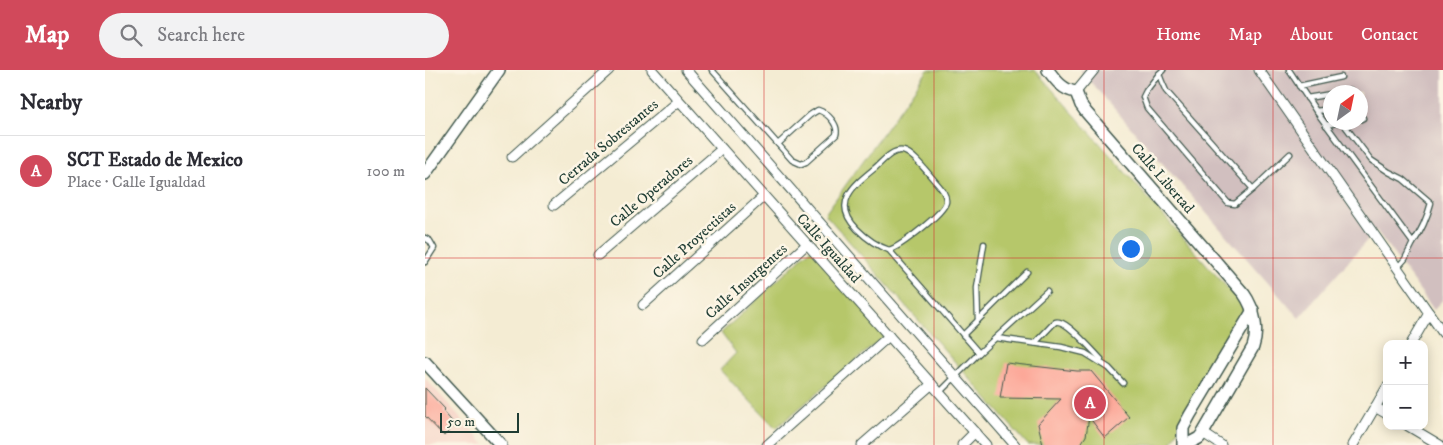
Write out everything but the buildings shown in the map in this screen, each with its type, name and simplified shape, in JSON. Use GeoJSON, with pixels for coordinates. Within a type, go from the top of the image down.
{"type":"FeatureCollection","features":[{"type":"Feature","properties":{"kind":"main road","name":"Calle Libertad"},"geometry":{"type":"LineString","coordinates":[[1049,70],[1061,86],[1069,91],[1076,92],[1086,112],[1244,294],[1253,310],[1255,340],[1253,347],[1199,438],[1184,445],[1183,428],[1253,310]]}},
{"type":"Feature","properties":{"kind":"main road"},"geometry":{"type":"LineString","coordinates":[[425,174],[494,72]]}},
{"type":"Feature","properties":{"kind":"main road"},"geometry":{"type":"LineString","coordinates":[[425,362],[501,445]]}},
{"type":"Feature","properties":{"kind":"street"},"geometry":{"type":"LineString","coordinates":[[512,157],[609,70]]}},
{"type":"Feature","properties":{"kind":"street","name":"Calle Igualdad"},"geometry":{"type":"LineString","coordinates":[[651,70],[987,445]]}},
{"type":"Feature","properties":{"kind":"street","name":"Calle Igualdad"},"geometry":{"type":"LineString","coordinates":[[686,70],[1015,445]]}},
{"type":"Feature","properties":{"kind":"street"},"geometry":{"type":"LineString","coordinates":[[1076,92],[1094,70]]}},
{"type":"Feature","properties":{"kind":"street"},"geometry":{"type":"LineString","coordinates":[[1259,70],[1443,333]]}},
{"type":"Feature","properties":{"kind":"street","name":"Cerrada Sobrestantes"},"geometry":{"type":"LineString","coordinates":[[554,205],[679,101]]}},
{"type":"Feature","properties":{"kind":"street","name":"Calle Operadores"},"geometry":{"type":"LineString","coordinates":[[598,255],[722,149]]}},
{"type":"Feature","properties":{"kind":"street","name":"Calle Proyectistas"},"geometry":{"type":"LineString","coordinates":[[643,305],[764,196]]}},
{"type":"Feature","properties":{"kind":"street","name":"Calle Insurgentes"},"geometry":{"type":"LineString","coordinates":[[703,339],[807,244]]}},
{"type":"Feature","properties":{"kind":"street"},"geometry":{"type":"LineString","coordinates":[[1413,340],[1429,313]]}},
{"type":"Feature","properties":{"kind":"street"},"geometry":{"type":"LineString","coordinates":[[767,445],[889,336]]}},
{"type":"Feature","properties":{"kind":"street"},"geometry":{"type":"LineString","coordinates":[[862,445],[932,384]]}},
{"type":"Feature","properties":{"kind":"street"},"geometry":{"type":"LineString","coordinates":[[1353,445],[1383,394]]}},
{"type":"Feature","properties":{"kind":"street"},"geometry":{"type":"LineString","coordinates":[[1375,408],[1383,412]]}},
{"type":"Feature","properties":{"kind":"street"},"geometry":{"type":"LineString","coordinates":[[1415,430],[1440,445]]}},
{"type":"Feature","properties":{"kind":"street"},"geometry":{"type":"LineString","coordinates":[[961,445],[975,432]]}},
{"type":"Feature","properties":{"kind":"street"},"geometry":{"type":"LineString","coordinates":[[1203,432],[1221,445]]}},
{"type":"Feature","properties":{"kind":"lane"},"geometry":{"type":"LineString","coordinates":[[712,70],[792,160],[798,163],[803,164],[835,136],[837,129],[824,112],[818,110],[778,144]]}},
{"type":"Feature","properties":{"kind":"lane"},"geometry":{"type":"LineString","coordinates":[[1289,70],[1296,70]]}},
{"type":"Feature","properties":{"kind":"lane"},"geometry":{"type":"LineString","coordinates":[[1289,70],[1323,121]]}},
{"type":"Feature","properties":{"kind":"lane"},"geometry":{"type":"LineString","coordinates":[[1161,72],[1166,91],[1253,189]]}},
{"type":"Feature","properties":{"kind":"lane"},"geometry":{"type":"LineString","coordinates":[[1161,72],[1146,90],[1143,97],[1147,108],[1228,203],[1235,204],[1290,154]]}},
{"type":"Feature","properties":{"kind":"lane"},"geometry":{"type":"LineString","coordinates":[[1299,86],[1341,77]]}},
{"type":"Feature","properties":{"kind":"lane"},"geometry":{"type":"LineString","coordinates":[[1307,98],[1323,95]]}},
{"type":"Feature","properties":{"kind":"lane"},"geometry":{"type":"LineString","coordinates":[[1316,111],[1323,110]]}},
{"type":"Feature","properties":{"kind":"lane"},"geometry":{"type":"LineString","coordinates":[[1330,130],[1413,243]]}},
{"type":"Feature","properties":{"kind":"lane"},"geometry":{"type":"LineString","coordinates":[[1347,130],[1371,160],[1403,179],[1431,203],[1421,232],[1405,259],[1397,268]]}},
{"type":"Feature","properties":{"kind":"lane"},"geometry":{"type":"LineString","coordinates":[[889,250],[897,248],[919,230],[943,209],[946,202],[946,194],[929,173],[913,156],[901,151],[887,156],[855,185],[847,197],[846,211],[852,224],[873,242],[889,250],[979,353]]}},
{"type":"Feature","properties":{"kind":"lane"},"geometry":{"type":"LineString","coordinates":[[425,238],[430,241],[434,248],[425,262]]}},
{"type":"Feature","properties":{"kind":"lane"},"geometry":{"type":"LineString","coordinates":[[978,320],[976,300],[984,244]]}},
{"type":"Feature","properties":{"kind":"lane"},"geometry":{"type":"LineString","coordinates":[[963,335],[1027,272]]}},
{"type":"Feature","properties":{"kind":"lane"},"geometry":{"type":"LineString","coordinates":[[940,392],[979,353],[1047,291]]}},
{"type":"Feature","properties":{"kind":"lane"},"geometry":{"type":"LineString","coordinates":[[1035,344],[1052,324],[1060,322],[1069,327],[1123,383]]}},
{"type":"Feature","properties":{"kind":"lane"},"geometry":{"type":"LineString","coordinates":[[996,338],[1061,347],[1085,353],[1109,368]]}},
{"type":"Feature","properties":{"kind":"shaded area"},"geometry":{"type":"Polygon","coordinates":[[[1080,70],[1443,70],[1443,299],[1434,310],[1376,230],[1299,318],[1080,70]]]}},
{"type":"Feature","properties":{"kind":"shaded area"},"geometry":{"type":"Polygon","coordinates":[[[425,378],[485,445],[425,445],[425,378]]]}},
{"type":"Feature","properties":{"kind":"green space"},"geometry":{"type":"Polygon","coordinates":[[[928,70],[1035,70],[1246,309],[1170,445],[1028,445],[825,214],[928,70]]]}},
{"type":"Feature","properties":{"kind":"green space"},"geometry":{"type":"Polygon","coordinates":[[[811,249],[887,334],[776,428],[720,370],[736,353],[721,333],[811,249]]]}},
{"type":"Feature","properties":{"kind":"place","name":"SCT Estado de Mexico"},"geometry":{"type":"Point","coordinates":[1090,403]}}]}
